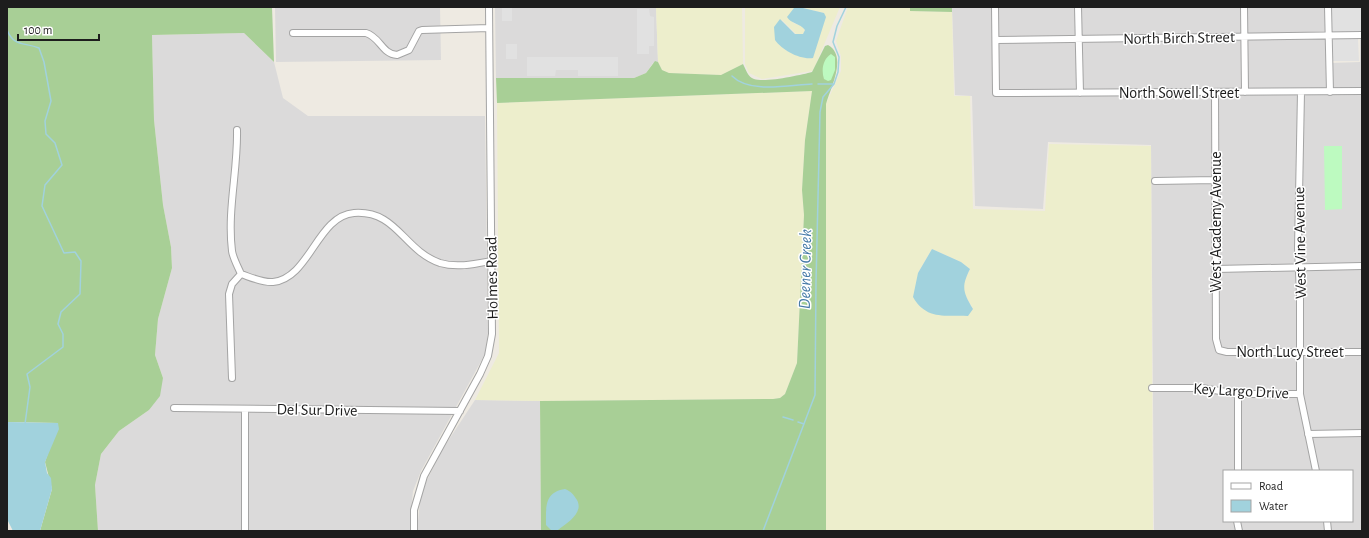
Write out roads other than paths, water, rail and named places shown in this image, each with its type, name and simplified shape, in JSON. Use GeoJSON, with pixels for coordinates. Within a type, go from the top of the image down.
{"type":"FeatureCollection","features":[{"type":"Feature","properties":{"kind":"street","name":"Holmes Road"},"geometry":{"type":"LineString","coordinates":[[414,531],[414,510],[424,476],[488,356],[492,334],[489,7]]}},
{"type":"Feature","properties":{"kind":"street"},"geometry":{"type":"LineString","coordinates":[[995,7],[996,40]]}},
{"type":"Feature","properties":{"kind":"street"},"geometry":{"type":"LineString","coordinates":[[1078,7],[1080,93]]}},
{"type":"Feature","properties":{"kind":"street"},"geometry":{"type":"LineString","coordinates":[[1244,7],[1245,92]]}},
{"type":"Feature","properties":{"kind":"street"},"geometry":{"type":"LineString","coordinates":[[1328,7],[1330,92]]}},
{"type":"Feature","properties":{"kind":"street"},"geometry":{"type":"LineString","coordinates":[[293,33],[366,33],[372,35],[386,51],[397,55],[409,50],[419,32],[422,30],[489,28]]}},
{"type":"Feature","properties":{"kind":"street","name":"North Birch Street"},"geometry":{"type":"LineString","coordinates":[[996,40],[1362,36]]}},
{"type":"Feature","properties":{"kind":"street","name":"North Sowell Street"},"geometry":{"type":"LineString","coordinates":[[996,40],[996,92],[1215,93],[1362,91]]}},
{"type":"Feature","properties":{"kind":"street","name":"West Vine Avenue"},"geometry":{"type":"LineString","coordinates":[[1300,394],[1299,267],[1301,92]]}},
{"type":"Feature","properties":{"kind":"street","name":"West Academy Avenue"},"geometry":{"type":"LineString","coordinates":[[1215,93],[1216,339],[1219,350]]}},
{"type":"Feature","properties":{"kind":"street"},"geometry":{"type":"LineString","coordinates":[[237,130],[231,210],[231,235],[232,252],[241,274]]}},
{"type":"Feature","properties":{"kind":"street"},"geometry":{"type":"LineString","coordinates":[[1155,181],[1215,180]]}},
{"type":"Feature","properties":{"kind":"street"},"geometry":{"type":"LineString","coordinates":[[241,274],[269,282],[285,279],[299,267],[330,226],[341,218],[351,214],[364,213],[373,214],[385,219],[416,248],[440,263],[460,265],[491,261]]}},
{"type":"Feature","properties":{"kind":"street"},"geometry":{"type":"LineString","coordinates":[[1216,269],[1362,266]]}},
{"type":"Feature","properties":{"kind":"street"},"geometry":{"type":"LineString","coordinates":[[232,378],[229,294],[232,284],[241,274]]}},
{"type":"Feature","properties":{"kind":"street","name":"North Lucy Street"},"geometry":{"type":"LineString","coordinates":[[1219,350],[1227,352],[1362,352]]}},
{"type":"Feature","properties":{"kind":"street","name":"Key Largo Drive"},"geometry":{"type":"LineString","coordinates":[[1152,388],[1202,388],[1238,394],[1300,394],[1316,470]]}},
{"type":"Feature","properties":{"kind":"street"},"geometry":{"type":"LineString","coordinates":[[1238,394],[1238,470]]}},
{"type":"Feature","properties":{"kind":"street","name":"Del Sur Drive"},"geometry":{"type":"LineString","coordinates":[[174,408],[460,411]]}},
{"type":"Feature","properties":{"kind":"street"},"geometry":{"type":"LineString","coordinates":[[245,409],[245,531]]}},
{"type":"Feature","properties":{"kind":"street"},"geometry":{"type":"LineString","coordinates":[[1308,434],[1362,433]]}},
{"type":"Feature","properties":{"kind":"water"},"geometry":{"type":"Polygon","coordinates":[[[794,8],[803,8],[824,13],[826,17],[813,58],[792,54],[775,40],[774,27],[780,19],[795,34],[803,34],[805,30],[787,17],[794,8]]]}},
{"type":"Feature","properties":{"kind":"water"},"geometry":{"type":"Polygon","coordinates":[[[932,249],[961,262],[970,269],[964,285],[965,294],[973,309],[968,316],[944,316],[930,313],[924,310],[913,297],[918,273],[932,249]]]}},
{"type":"Feature","properties":{"kind":"water"},"geometry":{"type":"Polygon","coordinates":[[[7,422],[58,423],[59,429],[45,462],[47,473],[51,478],[52,489],[40,531],[13,531],[7,519],[7,422]]]}},
{"type":"Feature","properties":{"kind":"water"},"geometry":{"type":"Polygon","coordinates":[[[565,489],[572,493],[577,500],[579,505],[578,509],[574,517],[566,524],[558,530],[551,530],[546,525],[546,507],[550,497],[553,494],[565,489]]]}},
{"type":"Feature","properties":{"kind":"waterway","name":"Deener Creek"},"geometry":{"type":"LineString","coordinates":[[763,531],[815,395],[820,112],[823,97],[834,84],[838,72],[839,57],[833,42],[837,26],[846,7]]}},
{"type":"Feature","properties":{"kind":"waterway"},"geometry":{"type":"LineString","coordinates":[[7,30],[16,42],[39,48],[44,62],[51,101],[45,121],[46,134],[55,143],[62,165],[45,185],[42,206],[64,253],[75,252],[81,261],[80,294],[61,312],[58,324],[63,334],[63,347],[27,374],[30,387],[25,424]]}},
{"type":"Feature","properties":{"kind":"waterway"},"geometry":{"type":"LineString","coordinates":[[732,76],[740,82],[759,87],[781,87],[812,84]]}},
{"type":"Feature","properties":{"kind":"waterway"},"geometry":{"type":"LineString","coordinates":[[818,84],[834,84]]}},
{"type":"Feature","properties":{"kind":"waterway"},"geometry":{"type":"LineString","coordinates":[[783,417],[793,420]]}},
{"type":"Feature","properties":{"kind":"waterway","name":"Deener Creek"},"geometry":{"type":"LineString","coordinates":[[798,422],[804,424]]}}]}
